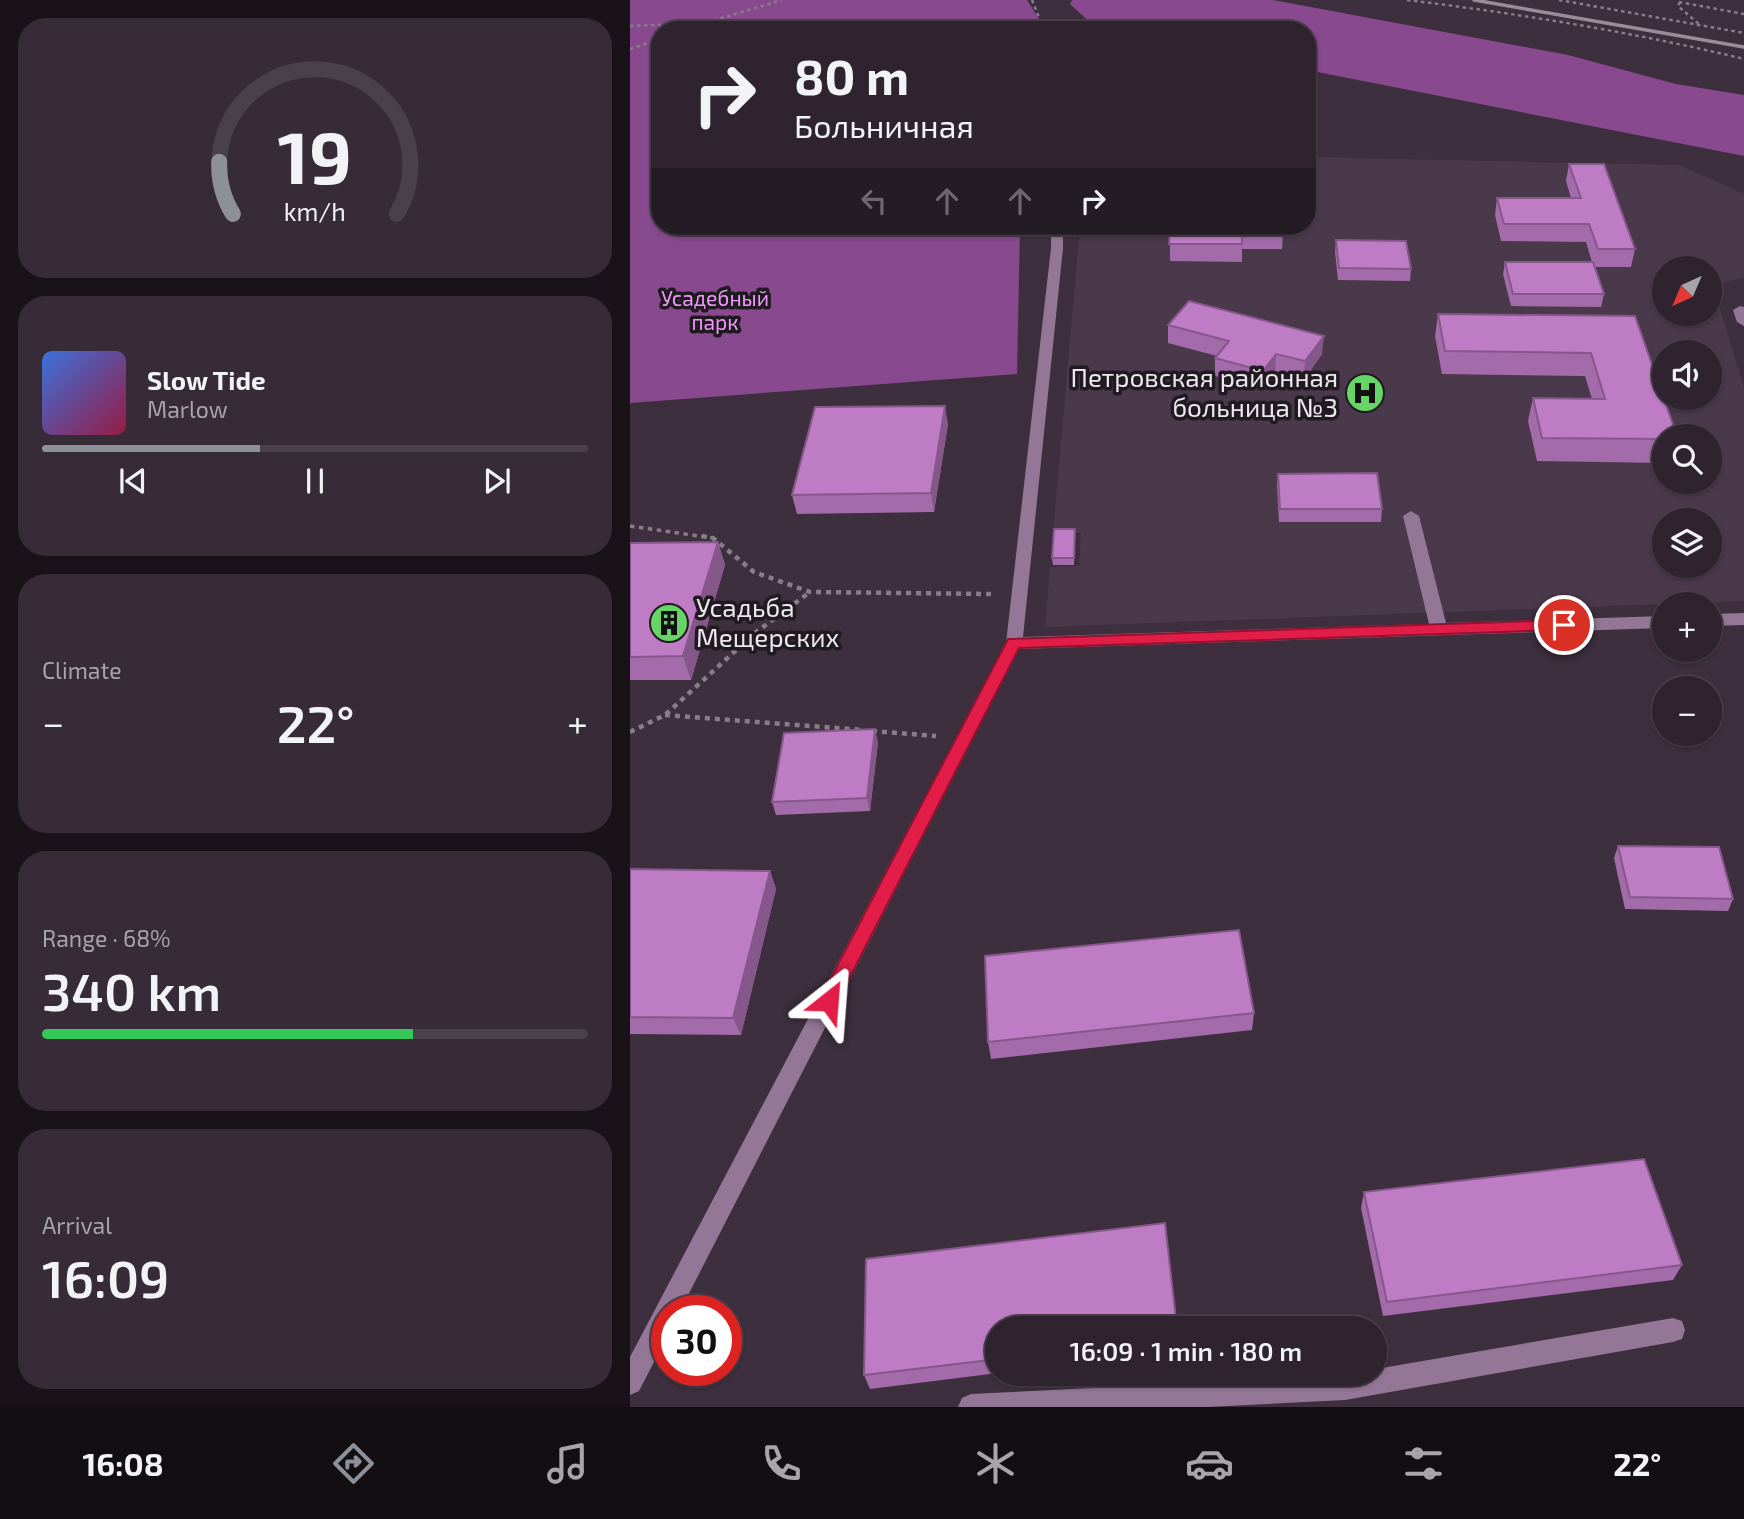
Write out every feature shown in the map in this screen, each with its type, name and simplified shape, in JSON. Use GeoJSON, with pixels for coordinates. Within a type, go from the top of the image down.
{"type":"FeatureCollection","features":[{"type":"Feature","properties":{"kind":"street"},"geometry":{"type":"LineString","coordinates":[[675,1295],[1014,643],[1057,235]]}},
{"type":"Feature","properties":{"kind":"street"},"geometry":{"type":"LineString","coordinates":[[1411,516],[1439,629]]}},
{"type":"Feature","properties":{"kind":"street"},"geometry":{"type":"LineString","coordinates":[[1722,620],[1744,619]]}},
{"type":"Feature","properties":{"kind":"street"},"geometry":{"type":"LineString","coordinates":[[1014,643],[1652,622]]}},
{"type":"Feature","properties":{"kind":"street"},"geometry":{"type":"LineString","coordinates":[[971,1407],[1345,1387],[1673,1329]]}},
{"type":"Feature","properties":{"kind":"street"},"geometry":{"type":"LineString","coordinates":[[630,1382],[651,1342]]}},
{"type":"Feature","properties":{"kind":"path"},"geometry":{"type":"LineString","coordinates":[[712,21],[782,0]]}},
{"type":"Feature","properties":{"kind":"path"},"geometry":{"type":"LineString","coordinates":[[1032,0],[1040,21]]}},
{"type":"Feature","properties":{"kind":"path"},"geometry":{"type":"LineString","coordinates":[[1407,0],[1505,12],[1653,37],[1744,59]]}},
{"type":"Feature","properties":{"kind":"path"},"geometry":{"type":"LineString","coordinates":[[1559,0],[1744,33]]}},
{"type":"Feature","properties":{"kind":"path"},"geometry":{"type":"LineString","coordinates":[[1701,25],[1678,6],[1680,1],[1744,13]]}},
{"type":"Feature","properties":{"kind":"path"},"geometry":{"type":"LineString","coordinates":[[630,26],[651,25]]}},
{"type":"Feature","properties":{"kind":"path"},"geometry":{"type":"LineString","coordinates":[[630,50],[651,42]]}},
{"type":"Feature","properties":{"kind":"path"},"geometry":{"type":"LineString","coordinates":[[630,526],[713,538],[754,572],[810,592],[1018,594]]}},
{"type":"Feature","properties":{"kind":"path"},"geometry":{"type":"LineString","coordinates":[[630,733],[665,715],[755,633],[810,592]]}},
{"type":"Feature","properties":{"kind":"path"},"geometry":{"type":"LineString","coordinates":[[665,715],[966,738]]}},
{"type":"Feature","properties":{"kind":"shaded area","name":"Петровская районная больница №3"},"geometry":{"type":"Polygon","coordinates":[[[1316,157],[1679,165],[1744,194],[1744,278],[1722,283],[1722,256],[1652,256],[1652,326],[1722,326],[1722,315],[1744,388],[1744,601],[1722,602],[1722,592],[1652,592],[1652,604],[1045,627],[1050,567],[1079,566],[1081,533],[1053,533],[1079,235],[1316,235],[1316,157]]]}},
{"type":"Feature","properties":{"kind":"green space","name":"Усадебный парк"},"geometry":{"type":"Polygon","coordinates":[[[630,0],[1027,0],[1040,21],[651,21],[651,235],[1020,235],[1017,374],[630,403],[630,0]]]}},
{"type":"Feature","properties":{"kind":"green space"},"geometry":{"type":"Polygon","coordinates":[[[1072,0],[1273,0],[1568,55],[1676,84],[1744,95],[1744,156],[1316,72],[1316,21],[1088,21],[1070,4],[1072,0]]]}},
{"type":"Feature","properties":{"kind":"building"},"geometry":{"type":"Polygon","coordinates":[[[1569,164],[1604,164],[1635,249],[1598,249],[1589,224],[1504,224],[1497,198],[1581,198],[1569,164]]]}},
{"type":"Feature","properties":{"kind":"building"},"geometry":{"type":"Polygon","coordinates":[[[1170,235],[1242,235],[1242,244],[1169,244],[1170,235]]]}},
{"type":"Feature","properties":{"kind":"building"},"geometry":{"type":"Polygon","coordinates":[[[1336,240],[1406,241],[1411,269],[1339,268],[1336,240]]]}},
{"type":"Feature","properties":{"kind":"building"},"geometry":{"type":"Polygon","coordinates":[[[1505,262],[1593,262],[1604,294],[1513,294],[1505,262]]]}},
{"type":"Feature","properties":{"kind":"building"},"geometry":{"type":"Polygon","coordinates":[[[1189,301],[1324,336],[1305,361],[1276,354],[1263,371],[1215,358],[1229,341],[1168,325],[1189,301]]]}},
{"type":"Feature","properties":{"kind":"building"},"geometry":{"type":"Polygon","coordinates":[[[1438,314],[1635,316],[1652,365],[1652,410],[1668,410],[1673,424],[1652,424],[1652,439],[1542,438],[1533,398],[1605,399],[1591,353],[1445,351],[1438,314]]]}},
{"type":"Feature","properties":{"kind":"building"},"geometry":{"type":"Polygon","coordinates":[[[945,406],[931,493],[792,495],[815,407],[945,406]]]}},
{"type":"Feature","properties":{"kind":"building"},"geometry":{"type":"Polygon","coordinates":[[[1377,473],[1382,509],[1280,509],[1278,474],[1377,473]]]}},
{"type":"Feature","properties":{"kind":"building"},"geometry":{"type":"Polygon","coordinates":[[[1054,529],[1075,529],[1074,558],[1052,558],[1054,529]]]}},
{"type":"Feature","properties":{"kind":"building","name":"Усадьба Мещерских"},"geometry":{"type":"Polygon","coordinates":[[[718,542],[683,656],[630,657],[630,543],[718,542]]]}},
{"type":"Feature","properties":{"kind":"building"},"geometry":{"type":"Polygon","coordinates":[[[875,729],[867,798],[772,802],[784,733],[875,729]]]}},
{"type":"Feature","properties":{"kind":"building"},"geometry":{"type":"Polygon","coordinates":[[[1618,846],[1719,847],[1733,899],[1630,897],[1618,846]]]}},
{"type":"Feature","properties":{"kind":"building"},"geometry":{"type":"Polygon","coordinates":[[[630,869],[770,871],[733,1018],[630,1017],[630,869]]]}},
{"type":"Feature","properties":{"kind":"building"},"geometry":{"type":"Polygon","coordinates":[[[1239,930],[1254,1013],[988,1042],[985,956],[1239,930]]]}},
{"type":"Feature","properties":{"kind":"building"},"geometry":{"type":"Polygon","coordinates":[[[1644,1159],[1682,1265],[1387,1302],[1364,1192],[1644,1159]]]}},
{"type":"Feature","properties":{"kind":"building"},"geometry":{"type":"Polygon","coordinates":[[[1165,1223],[1176,1316],[985,1316],[985,1361],[864,1375],[866,1259],[1165,1223]]]}},
{"type":"Feature","properties":{"kind":"railway"},"geometry":{"type":"LineString","coordinates":[[1474,0],[1744,47]]}},
{"type":"Feature","properties":{"kind":"place","name":"Петровская районная больница №3"},"geometry":{"type":"Point","coordinates":[1365,393]}},
{"type":"Feature","properties":{"kind":"place","name":"Усадьба Мещерских"},"geometry":{"type":"Point","coordinates":[669,623]}},
{"type":"Feature","properties":{"kind":"route"},"geometry":{"type":"LineString","coordinates":[[829,1001],[1014,643],[1564,625]]}}]}
